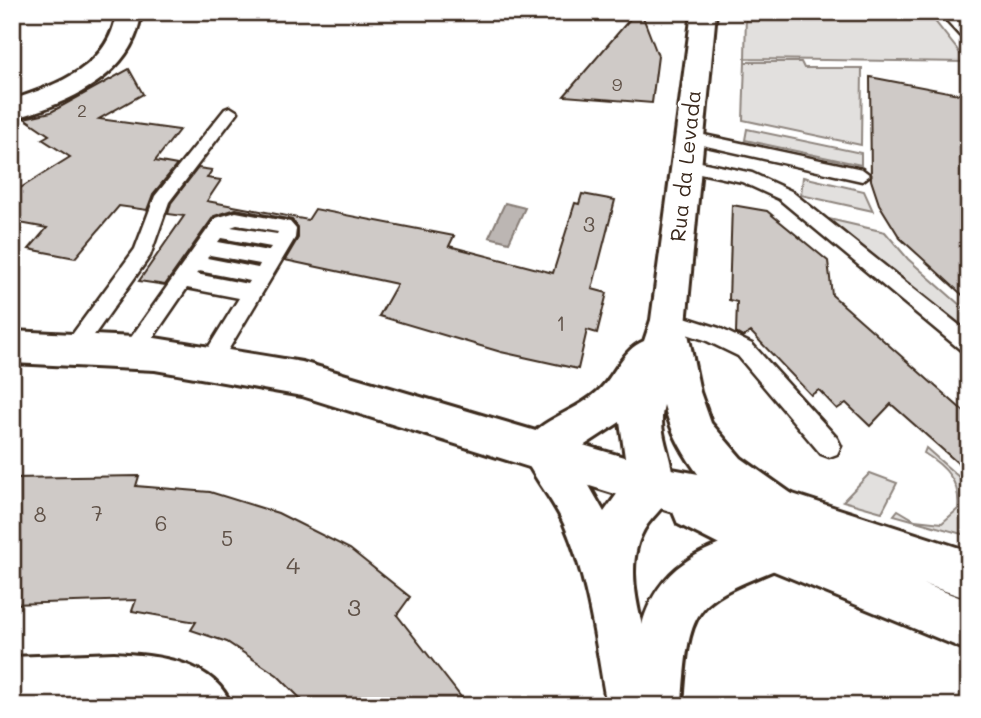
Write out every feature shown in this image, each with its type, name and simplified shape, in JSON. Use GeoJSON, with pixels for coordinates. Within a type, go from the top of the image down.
{"type":"FeatureCollection","features":[{"type":"Feature","properties":{"kind":"street"},"geometry":{"type":"LineString","coordinates":[[12,110],[73,83],[112,57],[127,36],[129,12]]}},
{"type":"Feature","properties":{"kind":"street","name":"Rua da Levada"},"geometry":{"type":"LineString","coordinates":[[669,320],[704,12]]}},
{"type":"Feature","properties":{"kind":"street"},"geometry":{"type":"LineString","coordinates":[[951,12],[969,30]]}},
{"type":"Feature","properties":{"kind":"street"},"geometry":{"type":"LineString","coordinates":[[542,450],[616,401],[669,320]]}},
{"type":"Feature","properties":{"kind":"street"},"geometry":{"type":"LineString","coordinates":[[651,486],[641,433],[641,415],[669,320]]}},
{"type":"Feature","properties":{"kind":"street"},"geometry":{"type":"LineString","coordinates":[[669,320],[678,387],[693,432],[721,470],[775,530],[969,626]]}},
{"type":"Feature","properties":{"kind":"street"},"geometry":{"type":"LineString","coordinates":[[12,347],[132,352],[211,361],[302,379],[542,450],[775,530],[969,575]]}},
{"type":"Feature","properties":{"kind":"street"},"geometry":{"type":"LineString","coordinates":[[542,450],[564,476],[585,514],[610,600],[634,706]]}},
{"type":"Feature","properties":{"kind":"street"},"geometry":{"type":"LineString","coordinates":[[610,600],[614,539],[623,518],[651,486]]}},
{"type":"Feature","properties":{"kind":"street"},"geometry":{"type":"LineString","coordinates":[[654,706],[665,626],[685,589],[710,570],[775,530]]}},
{"type":"Feature","properties":{"kind":"street"},"geometry":{"type":"LineString","coordinates":[[12,683],[134,680],[182,689],[199,698],[205,706]]}},
{"type":"Feature","properties":{"kind":"lane"},"geometry":{"type":"LineString","coordinates":[[74,349],[143,251],[161,200],[230,112]]}},
{"type":"Feature","properties":{"kind":"lane"},"geometry":{"type":"LineString","coordinates":[[688,151],[862,175]]}},
{"type":"Feature","properties":{"kind":"lane"},"geometry":{"type":"LineString","coordinates":[[688,151],[785,195],[969,345]]}},
{"type":"Feature","properties":{"kind":"lane"},"geometry":{"type":"LineString","coordinates":[[132,352],[222,223],[231,219],[275,224],[287,229],[278,250],[211,361]]}},
{"type":"Feature","properties":{"kind":"lane"},"geometry":{"type":"LineString","coordinates":[[205,247],[278,250]]}},
{"type":"Feature","properties":{"kind":"lane"},"geometry":{"type":"LineString","coordinates":[[205,247],[263,276]]}},
{"type":"Feature","properties":{"kind":"lane"},"geometry":{"type":"LineString","coordinates":[[182,279],[252,293]]}},
{"type":"Feature","properties":{"kind":"lane"},"geometry":{"type":"LineString","coordinates":[[669,320],[712,334],[745,351],[830,446]]}},
{"type":"Feature","properties":{"kind":"shaded area"},"geometry":{"type":"Polygon","coordinates":[[[746,13],[930,15],[967,62],[745,59],[746,13]]]}},
{"type":"Feature","properties":{"kind":"shaded area"},"geometry":{"type":"Polygon","coordinates":[[[745,62],[801,62],[804,68],[862,68],[861,145],[743,120],[745,62]]]}},
{"type":"Feature","properties":{"kind":"shaded area"},"geometry":{"type":"Polygon","coordinates":[[[747,129],[861,153],[861,165],[745,140],[747,129]]]}},
{"type":"Feature","properties":{"kind":"shaded area"},"geometry":{"type":"Polygon","coordinates":[[[803,177],[864,191],[873,211],[801,195],[803,177]]]}},
{"type":"Feature","properties":{"kind":"shaded area"},"geometry":{"type":"Polygon","coordinates":[[[505,203],[525,208],[509,242],[489,237],[505,203]]]}},
{"type":"Feature","properties":{"kind":"shaded area"},"geometry":{"type":"Polygon","coordinates":[[[829,219],[885,232],[908,259],[969,313],[969,334],[829,219]]]}},
{"type":"Feature","properties":{"kind":"shaded area"},"geometry":{"type":"Polygon","coordinates":[[[926,448],[969,486],[969,536],[894,515],[898,510],[915,520],[942,523],[958,509],[954,483],[939,463],[924,453],[926,448]]]}},
{"type":"Feature","properties":{"kind":"shaded area"},"geometry":{"type":"Polygon","coordinates":[[[870,473],[897,483],[882,512],[843,501],[870,473]]]}},
{"type":"Feature","properties":{"kind":"building"},"geometry":{"type":"Polygon","coordinates":[[[636,12],[641,12],[658,56],[652,103],[564,96],[636,12]]]}},
{"type":"Feature","properties":{"kind":"building"},"geometry":{"type":"Polygon","coordinates":[[[129,69],[143,94],[99,119],[179,130],[155,161],[177,165],[153,194],[147,210],[119,206],[75,258],[29,249],[47,228],[14,222],[14,192],[70,157],[42,139],[49,135],[24,118],[51,112],[129,69]]]}},
{"type":"Feature","properties":{"kind":"building"},"geometry":{"type":"Polygon","coordinates":[[[870,77],[969,96],[969,301],[900,238],[879,204],[871,180],[870,77]]]}},
{"type":"Feature","properties":{"kind":"building"},"geometry":{"type":"Polygon","coordinates":[[[198,168],[212,170],[207,178],[221,180],[207,201],[308,220],[315,209],[454,236],[449,246],[553,273],[575,203],[579,204],[582,194],[615,200],[592,289],[607,293],[597,333],[587,330],[578,369],[501,352],[379,316],[397,284],[285,260],[298,238],[298,227],[292,220],[236,209],[214,216],[165,285],[139,281],[184,216],[168,214],[171,203],[198,168]]]}},
{"type":"Feature","properties":{"kind":"building"},"geometry":{"type":"Polygon","coordinates":[[[732,205],[767,211],[828,261],[832,295],[969,416],[969,473],[891,404],[870,426],[846,403],[837,409],[819,390],[811,395],[751,332],[743,337],[736,333],[737,302],[729,300],[732,205]]]}},
{"type":"Feature","properties":{"kind":"building"},"geometry":{"type":"Polygon","coordinates":[[[139,476],[136,486],[210,492],[278,513],[350,549],[410,597],[397,615],[468,706],[308,706],[277,675],[227,642],[191,630],[196,622],[132,611],[136,600],[12,604],[12,478],[139,476]]]}}]}
